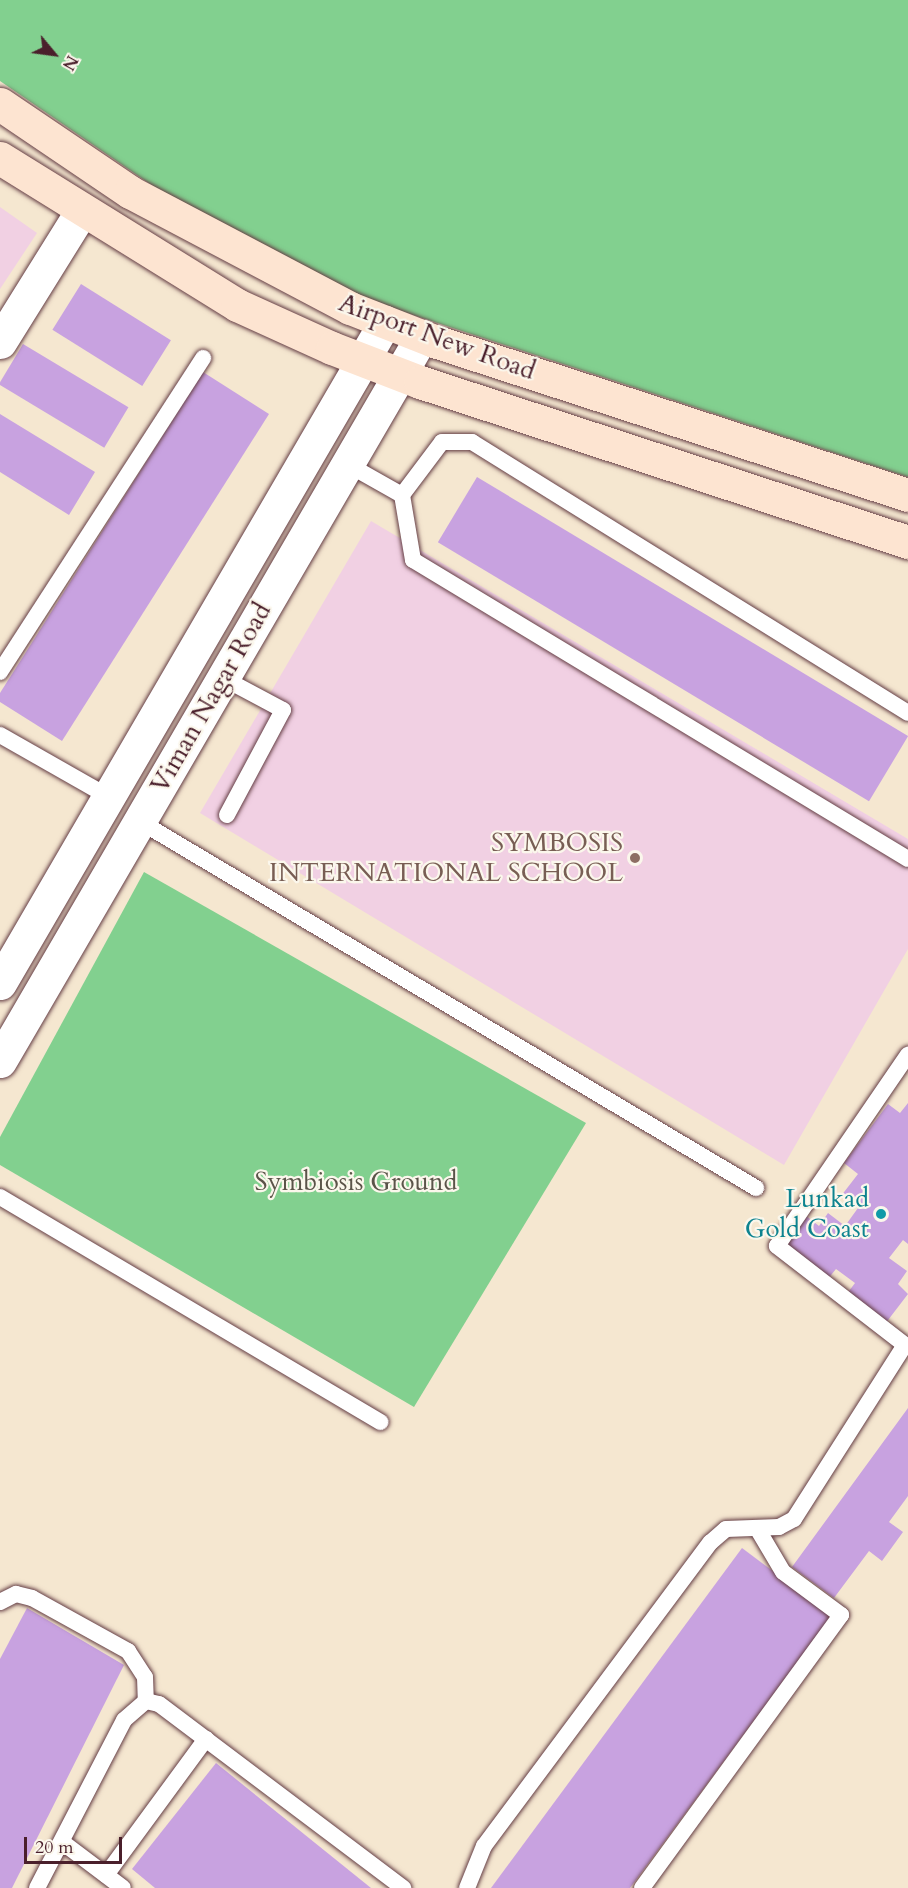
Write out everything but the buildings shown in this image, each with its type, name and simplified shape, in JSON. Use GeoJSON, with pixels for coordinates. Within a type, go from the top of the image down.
{"type":"FeatureCollection","features":[{"type":"Feature","properties":{"kind":"main road","name":"Airport New Road"},"geometry":{"type":"LineString","coordinates":[[0,104],[130,192],[384,322],[908,495]]}},
{"type":"Feature","properties":{"kind":"main road","name":"Airport New Road"},"geometry":{"type":"LineString","coordinates":[[0,158],[81,213],[237,305],[363,360],[399,375],[908,542]]}},
{"type":"Feature","properties":{"kind":"street"},"geometry":{"type":"LineString","coordinates":[[0,342],[81,213]]}},
{"type":"Feature","properties":{"kind":"street","name":"Viman Nagar Road"},"geometry":{"type":"LineString","coordinates":[[0,983],[384,322]]}},
{"type":"Feature","properties":{"kind":"street","name":"Viman Nagar Road"},"geometry":{"type":"LineString","coordinates":[[0,1061],[422,336]]}},
{"type":"Feature","properties":{"kind":"lane"},"geometry":{"type":"LineString","coordinates":[[0,672],[203,358]]}},
{"type":"Feature","properties":{"kind":"lane"},"geometry":{"type":"LineString","coordinates":[[908,713],[472,442],[442,442],[402,495],[413,560],[908,859]]}},
{"type":"Feature","properties":{"kind":"lane"},"geometry":{"type":"LineString","coordinates":[[347,464],[402,495]]}},
{"type":"Feature","properties":{"kind":"lane"},"geometry":{"type":"LineString","coordinates":[[223,678],[282,710],[227,815]]}},
{"type":"Feature","properties":{"kind":"lane"},"geometry":{"type":"LineString","coordinates":[[0,735],[109,797]]}},
{"type":"Feature","properties":{"kind":"lane"},"geometry":{"type":"LineString","coordinates":[[140,821],[756,1188]]}},
{"type":"Feature","properties":{"kind":"lane"},"geometry":{"type":"LineString","coordinates":[[467,1888],[484,1845],[711,1542],[726,1529],[779,1527],[794,1519],[907,1343],[777,1246],[908,1055]]}},
{"type":"Feature","properties":{"kind":"lane"},"geometry":{"type":"LineString","coordinates":[[0,1197],[381,1422]]}},
{"type":"Feature","properties":{"kind":"lane"},"geometry":{"type":"LineString","coordinates":[[642,1888],[841,1615],[783,1572],[757,1528]]}},
{"type":"Feature","properties":{"kind":"lane"},"geometry":{"type":"LineString","coordinates":[[0,1602],[16,1594],[32,1598],[128,1651],[145,1677],[146,1701]]}},
{"type":"Feature","properties":{"kind":"lane"},"geometry":{"type":"LineString","coordinates":[[146,1701],[159,1704],[403,1888]]}},
{"type":"Feature","properties":{"kind":"lane"},"geometry":{"type":"LineString","coordinates":[[37,1888],[124,1720],[146,1701]]}},
{"type":"Feature","properties":{"kind":"lane"},"geometry":{"type":"LineString","coordinates":[[106,1875],[206,1739]]}},
{"type":"Feature","properties":{"kind":"lane"},"geometry":{"type":"LineString","coordinates":[[62,1842],[123,1888]]}},
{"type":"Feature","properties":{"kind":"shaded area"},"geometry":{"type":"Polygon","coordinates":[[[0,207],[37,233],[0,289],[0,207]]]}},
{"type":"Feature","properties":{"kind":"shaded area","name":"SYMBOSIS INTERNATIONAL SCHOOL"},"geometry":{"type":"Polygon","coordinates":[[[371,521],[908,839],[908,949],[784,1165],[200,813],[371,521]]]}},
{"type":"Feature","properties":{"kind":"green space"},"geometry":{"type":"Polygon","coordinates":[[[0,0],[908,0],[908,477],[349,294],[185,208],[0,81],[0,0]]]}},
{"type":"Feature","properties":{"kind":"green space","name":"Symbiosis Ground"},"geometry":{"type":"Polygon","coordinates":[[[144,872],[586,1123],[414,1407],[0,1165],[0,1137],[144,872]]]}},
{"type":"Feature","properties":{"kind":"place","name":"SYMBOSIS INTERNATIONAL SCHOOL"},"geometry":{"type":"Point","coordinates":[635,858]}},
{"type":"Feature","properties":{"kind":"place","name":"Lunkad Gold Coast"},"geometry":{"type":"Point","coordinates":[881,1214]}}]}
